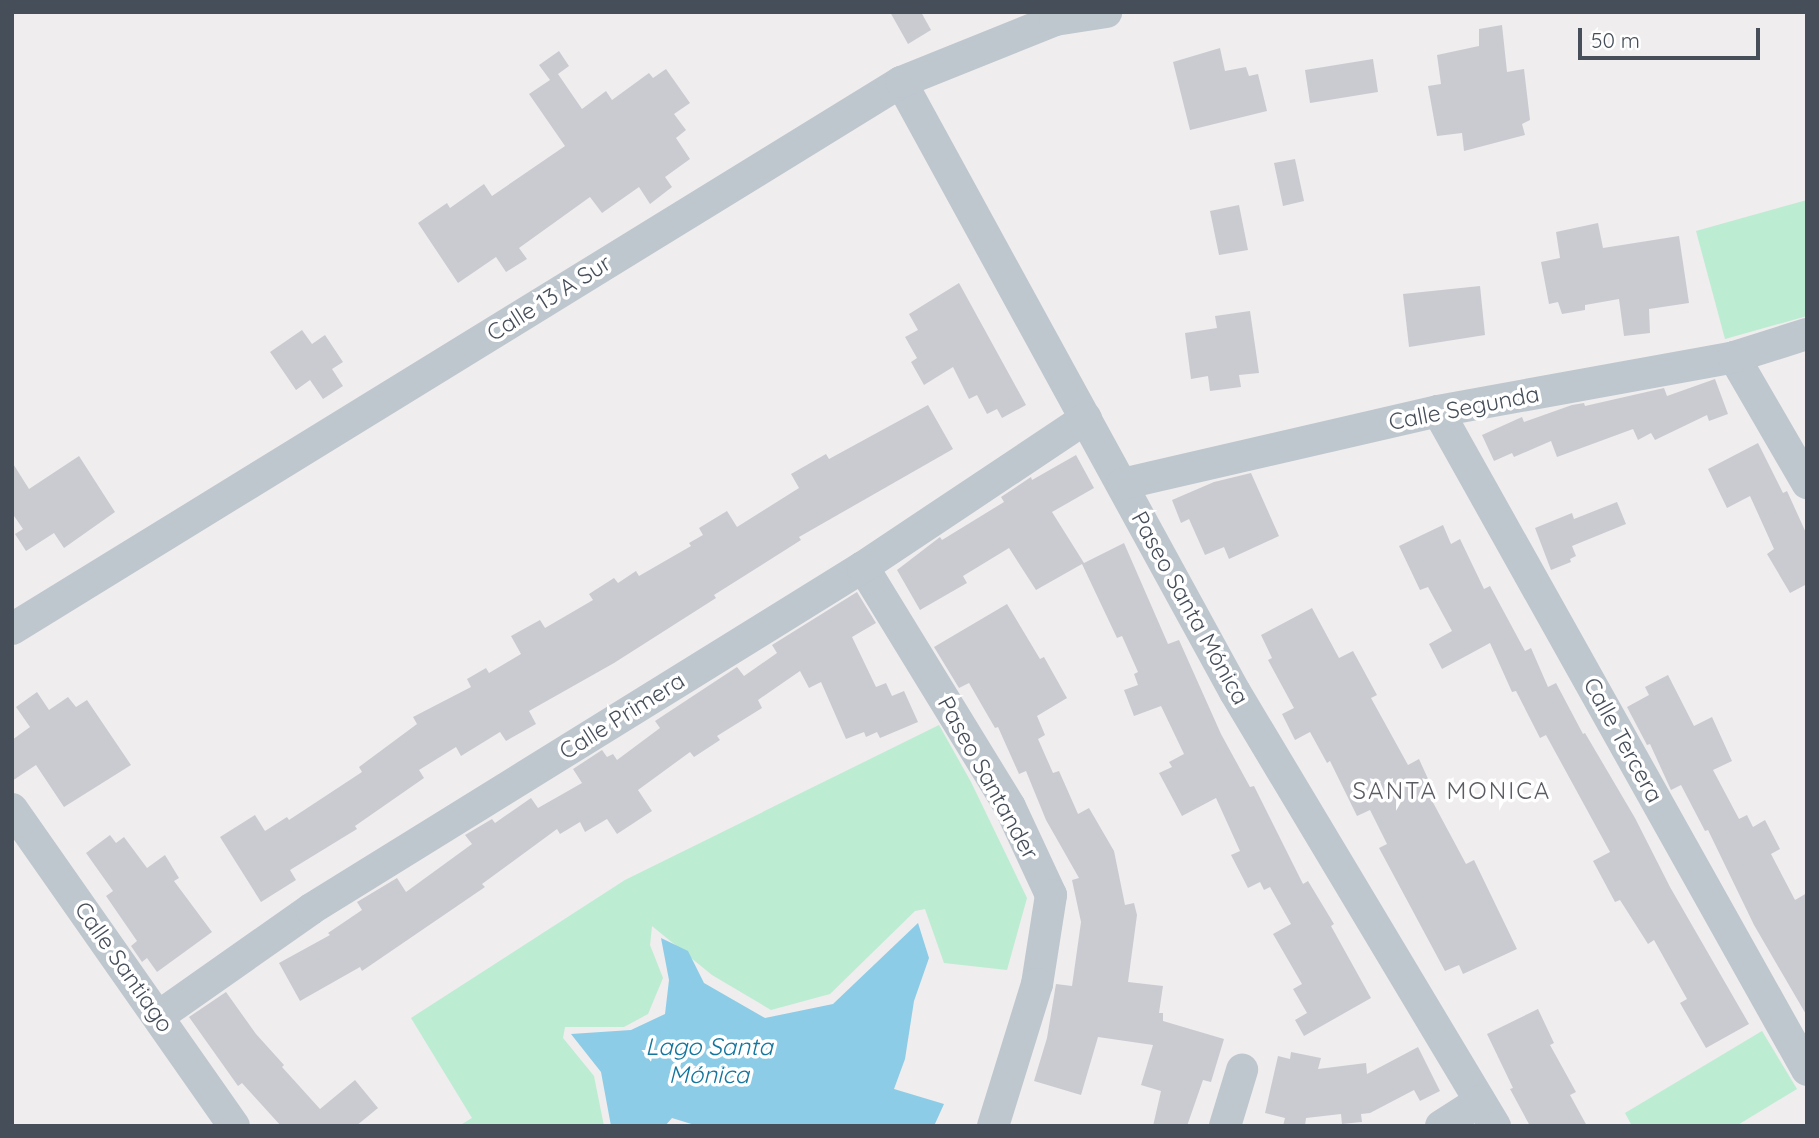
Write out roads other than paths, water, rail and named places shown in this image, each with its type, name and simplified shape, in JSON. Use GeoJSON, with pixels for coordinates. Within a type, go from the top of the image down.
{"type":"FeatureCollection","features":[{"type":"Feature","properties":{"kind":"street","name":"Calle 13 A Sur"},"geometry":{"type":"LineString","coordinates":[[12,629],[901,82],[1055,20],[1106,12]]}},
{"type":"Feature","properties":{"kind":"street","name":"Paseo Santa Mónica"},"geometry":{"type":"LineString","coordinates":[[901,82],[1235,692],[1487,1113]]}},
{"type":"Feature","properties":{"kind":"street","name":"Calle Segunda"},"geometry":{"type":"LineString","coordinates":[[1122,484],[1438,411],[1734,356],[1807,334]]}},
{"type":"Feature","properties":{"kind":"street"},"geometry":{"type":"LineString","coordinates":[[1734,356],[1807,483]]}},
{"type":"Feature","properties":{"kind":"street","name":"Calle Tercera"},"geometry":{"type":"LineString","coordinates":[[1438,411],[1807,1070]]}},
{"type":"Feature","properties":{"kind":"street","name":"Calle Primera"},"geometry":{"type":"LineString","coordinates":[[159,1016],[311,909],[863,567],[1086,418]]}},
{"type":"Feature","properties":{"kind":"street","name":"Paseo Santander"},"geometry":{"type":"LineString","coordinates":[[863,567],[1010,807],[1051,895],[1037,984],[993,1126]]}},
{"type":"Feature","properties":{"kind":"street","name":"Calle Santiago"},"geometry":{"type":"LineString","coordinates":[[12,809],[234,1126]]}},
{"type":"Feature","properties":{"kind":"street"},"geometry":{"type":"LineString","coordinates":[[1225,1126],[1242,1070]]}},
{"type":"Feature","properties":{"kind":"street"},"geometry":{"type":"LineString","coordinates":[[1441,1126],[1487,1113]]}},
{"type":"Feature","properties":{"kind":"water","name":"Lago Santa Mónica"},"geometry":{"type":"Polygon","coordinates":[[[918,923],[929,958],[914,1001],[905,1059],[894,1089],[944,1104],[934,1126],[698,1126],[672,1118],[665,1126],[611,1126],[601,1072],[571,1034],[631,1030],[665,1014],[669,980],[661,938],[688,951],[704,983],[765,1018],[833,1004],[918,923]]]}},
{"type":"Feature","properties":{"kind":"district","name":"SANTA MONICA"},"geometry":{"type":"Point","coordinates":[1452,791]}}]}
